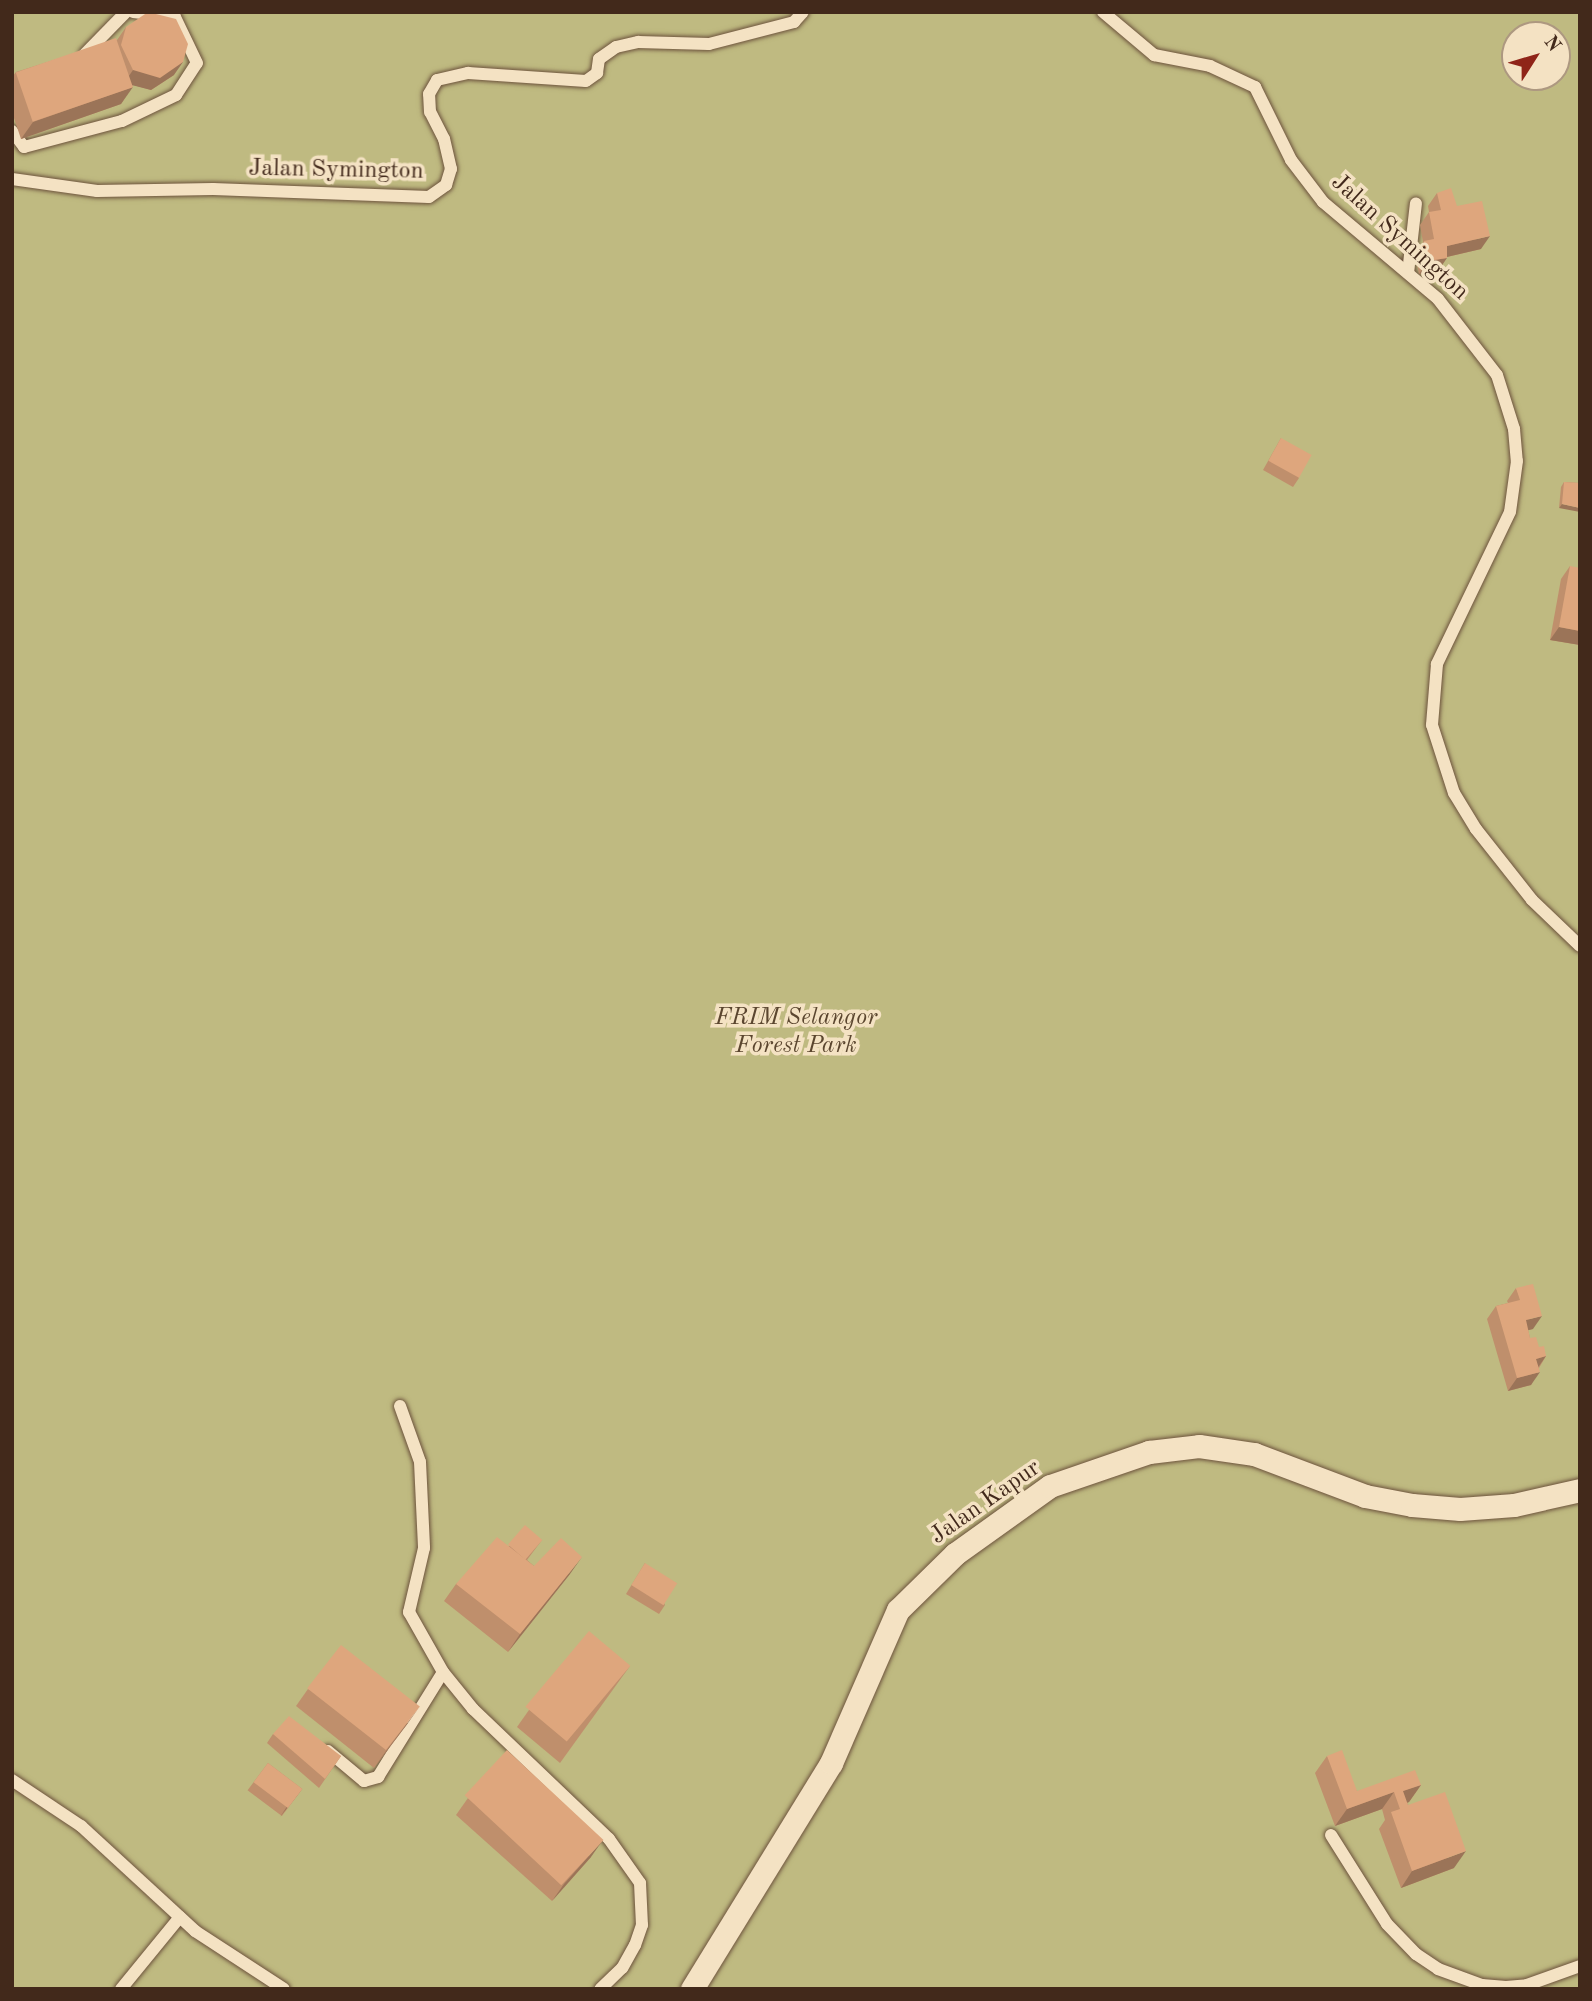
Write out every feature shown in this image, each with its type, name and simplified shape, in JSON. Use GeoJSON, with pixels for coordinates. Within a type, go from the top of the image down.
{"type":"FeatureCollection","features":[{"type":"Feature","properties":{"kind":"street","name":"Jalan Kapur"},"geometry":{"type":"LineString","coordinates":[[692,1989],[757,1890],[831,1763],[898,1610],[954,1554],[1050,1486],[1149,1452],[1199,1446],[1254,1454],[1365,1496],[1412,1505],[1460,1510],[1514,1505],[1580,1490]]}},
{"type":"Feature","properties":{"kind":"lane"},"geometry":{"type":"LineString","coordinates":[[68,59],[90,53],[126,12]]}},
{"type":"Feature","properties":{"kind":"lane"},"geometry":{"type":"LineString","coordinates":[[12,131],[24,148],[122,121],[176,96],[197,63],[175,17],[132,12]]}},
{"type":"Feature","properties":{"kind":"lane","name":"Jalan Symington"},"geometry":{"type":"LineString","coordinates":[[12,179],[97,191],[212,189],[429,197],[446,185],[451,169],[444,139],[430,112],[429,94],[437,80],[468,73],[586,81],[597,74],[599,59],[616,47],[638,42],[709,44],[794,22],[803,12]]}},
{"type":"Feature","properties":{"kind":"lane","name":"Jalan Symington"},"geometry":{"type":"LineString","coordinates":[[1103,12],[1154,55],[1210,66],[1255,87],[1291,160],[1323,202],[1408,273],[1462,325],[1497,374],[1514,429],[1517,461],[1510,512],[1498,544],[1437,664],[1432,725],[1439,756],[1454,793],[1497,857],[1580,946]]}},
{"type":"Feature","properties":{"kind":"lane"},"geometry":{"type":"LineString","coordinates":[[1408,273],[1416,203]]}},
{"type":"Feature","properties":{"kind":"lane"},"geometry":{"type":"LineString","coordinates":[[400,1406],[420,1462],[424,1536],[409,1612],[443,1672],[473,1709],[609,1839],[640,1883],[642,1925],[635,1945],[622,1968],[600,1989]]}},
{"type":"Feature","properties":{"kind":"lane"},"geometry":{"type":"LineString","coordinates":[[314,1741],[364,1781],[378,1777],[443,1672]]}},
{"type":"Feature","properties":{"kind":"lane"},"geometry":{"type":"LineString","coordinates":[[12,1780],[81,1826],[180,1917],[284,1989]]}},
{"type":"Feature","properties":{"kind":"lane"},"geometry":{"type":"LineString","coordinates":[[1331,1835],[1387,1924],[1416,1954],[1438,1969],[1482,1985],[1506,1987],[1527,1985],[1580,1966]]}},
{"type":"Feature","properties":{"kind":"lane"},"geometry":{"type":"LineString","coordinates":[[121,1989],[180,1917]]}},
{"type":"Feature","properties":{"kind":"green space","name":"FRIM Selangor Forest Park"},"geometry":{"type":"Polygon","coordinates":[[[12,12],[1580,12],[1580,1989],[12,1989],[12,12]]]}},
{"type":"Feature","properties":{"kind":"building"},"geometry":{"type":"Polygon","coordinates":[[[148,12],[176,19],[188,44],[183,62],[160,78],[133,70],[121,45],[126,27],[148,12]]]}},
{"type":"Feature","properties":{"kind":"building"},"geometry":{"type":"Polygon","coordinates":[[[116,38],[133,87],[33,122],[16,73],[116,38]]]}},
{"type":"Feature","properties":{"kind":"building"},"geometry":{"type":"Polygon","coordinates":[[[1451,188],[1457,206],[1482,201],[1490,236],[1447,246],[1447,258],[1428,261],[1424,241],[1434,239],[1429,212],[1441,210],[1437,193],[1451,188]]]}},
{"type":"Feature","properties":{"kind":"building"},"geometry":{"type":"Polygon","coordinates":[[[1281,438],[1312,455],[1299,478],[1268,461],[1281,438]]]}},
{"type":"Feature","properties":{"kind":"building"},"geometry":{"type":"Polygon","coordinates":[[[1564,482],[1580,483],[1580,508],[1562,504],[1564,482]]]}},
{"type":"Feature","properties":{"kind":"building"},"geometry":{"type":"Polygon","coordinates":[[[1570,566],[1580,568],[1580,631],[1559,627],[1570,566]]]}},
{"type":"Feature","properties":{"kind":"building"},"geometry":{"type":"Polygon","coordinates":[[[1533,1284],[1542,1316],[1526,1320],[1530,1338],[1536,1337],[1539,1347],[1544,1346],[1546,1356],[1536,1359],[1540,1372],[1517,1378],[1496,1306],[1520,1300],[1516,1288],[1533,1284]]]}},
{"type":"Feature","properties":{"kind":"building"},"geometry":{"type":"Polygon","coordinates":[[[525,1525],[542,1540],[525,1560],[508,1545],[525,1525]]]}},
{"type":"Feature","properties":{"kind":"building"},"geometry":{"type":"Polygon","coordinates":[[[497,1537],[534,1566],[561,1538],[582,1557],[520,1634],[456,1584],[497,1537]]]}},
{"type":"Feature","properties":{"kind":"building"},"geometry":{"type":"Polygon","coordinates":[[[645,1563],[677,1583],[663,1605],[631,1585],[645,1563]]]}},
{"type":"Feature","properties":{"kind":"building"},"geometry":{"type":"Polygon","coordinates":[[[589,1631],[630,1666],[567,1742],[525,1707],[589,1631]]]}},
{"type":"Feature","properties":{"kind":"building"},"geometry":{"type":"Polygon","coordinates":[[[341,1645],[420,1707],[386,1750],[307,1688],[341,1645]]]}},
{"type":"Feature","properties":{"kind":"building"},"geometry":{"type":"Polygon","coordinates":[[[289,1716],[341,1756],[325,1779],[273,1734],[289,1716]]]}},
{"type":"Feature","properties":{"kind":"building"},"geometry":{"type":"Polygon","coordinates":[[[507,1750],[604,1840],[561,1885],[465,1795],[507,1750]]]}},
{"type":"Feature","properties":{"kind":"building"},"geometry":{"type":"Polygon","coordinates":[[[1342,1750],[1357,1791],[1415,1770],[1421,1785],[1403,1791],[1408,1805],[1445,1792],[1466,1851],[1412,1871],[1391,1812],[1400,1809],[1394,1792],[1347,1809],[1327,1756],[1342,1750]]]}},
{"type":"Feature","properties":{"kind":"building"},"geometry":{"type":"Polygon","coordinates":[[[268,1763],[302,1789],[288,1808],[254,1782],[268,1763]]]}}]}
